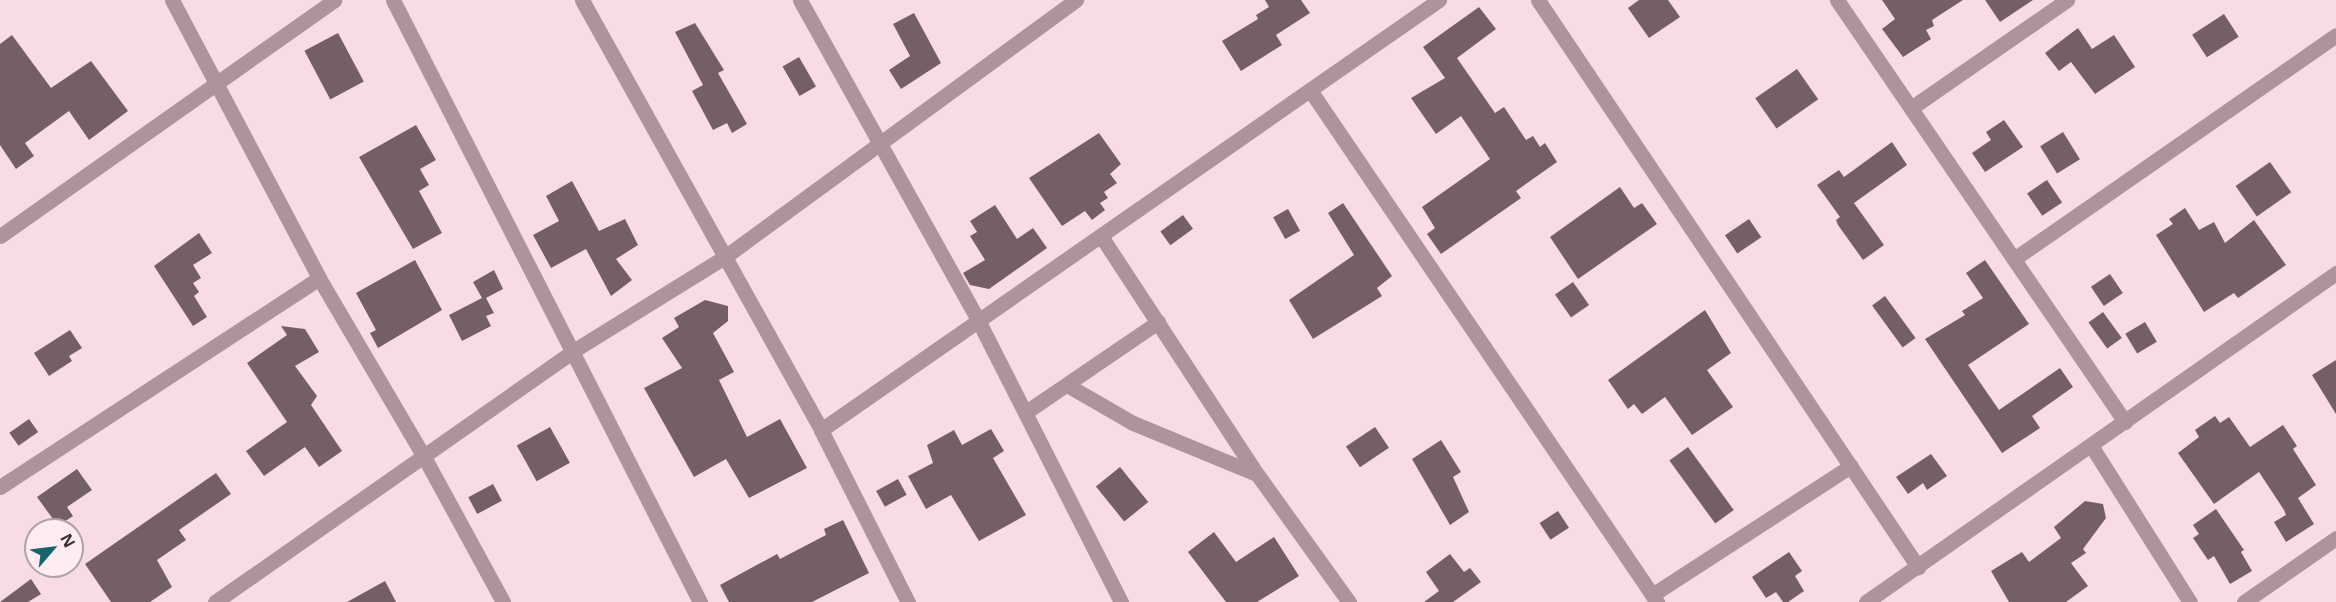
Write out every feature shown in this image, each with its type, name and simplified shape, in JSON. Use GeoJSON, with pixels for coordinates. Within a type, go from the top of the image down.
{"type":"FeatureCollection","features":[{"type":"Feature","properties":{"kind":"street"},"geometry":{"type":"LineString","coordinates":[[172,0],[319,278],[423,455],[503,602]]}},
{"type":"Feature","properties":{"kind":"street"},"geometry":{"type":"LineString","coordinates":[[0,236],[334,0]]}},
{"type":"Feature","properties":{"kind":"street"},"geometry":{"type":"LineString","coordinates":[[393,0],[700,602]]}},
{"type":"Feature","properties":{"kind":"street"},"geometry":{"type":"LineString","coordinates":[[582,0],[821,430],[908,602]]}},
{"type":"Feature","properties":{"kind":"street"},"geometry":{"type":"LineString","coordinates":[[801,0],[979,322],[1121,602]]}},
{"type":"Feature","properties":{"kind":"street"},"geometry":{"type":"LineString","coordinates":[[821,430],[1439,0]]}},
{"type":"Feature","properties":{"kind":"street"},"geometry":{"type":"LineString","coordinates":[[1538,0],[1918,567]]}},
{"type":"Feature","properties":{"kind":"street"},"geometry":{"type":"LineString","coordinates":[[1837,0],[2125,422]]}},
{"type":"Feature","properties":{"kind":"street"},"geometry":{"type":"LineString","coordinates":[[1911,108],[2067,0]]}},
{"type":"Feature","properties":{"kind":"street"},"geometry":{"type":"LineString","coordinates":[[215,602],[573,351],[726,256],[880,144],[1068,2]]}},
{"type":"Feature","properties":{"kind":"street"},"geometry":{"type":"LineString","coordinates":[[2014,259],[2336,36]]}},
{"type":"Feature","properties":{"kind":"street"},"geometry":{"type":"LineString","coordinates":[[1310,90],[1655,598],[1851,466]]}},
{"type":"Feature","properties":{"kind":"street"},"geometry":{"type":"LineString","coordinates":[[1101,236],[1257,474],[1349,602]]}},
{"type":"Feature","properties":{"kind":"street"},"geometry":{"type":"LineString","coordinates":[[1866,602],[2092,447],[2336,273]]}},
{"type":"Feature","properties":{"kind":"street"},"geometry":{"type":"LineString","coordinates":[[0,487],[319,278]]}},
{"type":"Feature","properties":{"kind":"street"},"geometry":{"type":"LineString","coordinates":[[1026,412],[1158,322]]}},
{"type":"Feature","properties":{"kind":"street"},"geometry":{"type":"LineString","coordinates":[[1067,385],[1133,423],[1257,474]]}},
{"type":"Feature","properties":{"kind":"street"},"geometry":{"type":"LineString","coordinates":[[2092,447],[2190,602]]}},
{"type":"Feature","properties":{"kind":"street"},"geometry":{"type":"LineString","coordinates":[[2244,602],[2336,538]]}},
{"type":"Feature","properties":{"kind":"building"},"geometry":{"type":"Polygon","coordinates":[[[1265,0],[1301,0],[1310,13],[1276,35],[1282,45],[1241,71],[1222,41],[1258,19],[1256,15],[1269,7],[1265,0]]]}},
{"type":"Feature","properties":{"kind":"building"},"geometry":{"type":"Polygon","coordinates":[[[1639,0],[1668,0],[1680,17],[1649,38],[1628,8],[1639,0]]]}},
{"type":"Feature","properties":{"kind":"building"},"geometry":{"type":"Polygon","coordinates":[[[1882,0],[1963,0],[1932,20],[1934,26],[1926,30],[1931,39],[1903,57],[1882,29],[1895,19],[1882,0]]]}},
{"type":"Feature","properties":{"kind":"building"},"geometry":{"type":"Polygon","coordinates":[[[1985,0],[2033,0],[2000,22],[1985,0]]]}},
{"type":"Feature","properties":{"kind":"building"},"geometry":{"type":"Polygon","coordinates":[[[1479,7],[1496,29],[1457,58],[1495,113],[1504,107],[1526,140],[1533,136],[1540,147],[1545,143],[1557,162],[1516,191],[1521,198],[1441,254],[1427,234],[1435,228],[1422,207],[1490,159],[1461,116],[1436,134],[1411,98],[1445,78],[1423,47],[1479,7]]]}},
{"type":"Feature","properties":{"kind":"building"},"geometry":{"type":"Polygon","coordinates":[[[914,13],[941,63],[901,89],[889,70],[910,56],[893,24],[914,13]]]}},
{"type":"Feature","properties":{"kind":"building"},"geometry":{"type":"Polygon","coordinates":[[[2224,14],[2239,37],[2207,57],[2192,35],[2224,14]]]}},
{"type":"Feature","properties":{"kind":"building"},"geometry":{"type":"Polygon","coordinates":[[[695,23],[724,70],[718,73],[747,124],[732,133],[727,123],[713,130],[692,91],[703,85],[675,32],[695,23]]]}},
{"type":"Feature","properties":{"kind":"building"},"geometry":{"type":"Polygon","coordinates":[[[2078,28],[2092,49],[2114,35],[2135,67],[2095,94],[2071,62],[2059,71],[2045,53],[2078,28]]]}},
{"type":"Feature","properties":{"kind":"building"},"geometry":{"type":"Polygon","coordinates":[[[338,33],[364,82],[330,99],[304,51],[338,33]]]}},
{"type":"Feature","properties":{"kind":"building"},"geometry":{"type":"Polygon","coordinates":[[[12,35],[51,88],[91,61],[128,111],[89,140],[69,111],[25,143],[34,156],[16,169],[0,145],[0,44],[12,35]]]}},
{"type":"Feature","properties":{"kind":"building"},"geometry":{"type":"Polygon","coordinates":[[[799,57],[816,86],[800,96],[783,66],[799,57]]]}},
{"type":"Feature","properties":{"kind":"building"},"geometry":{"type":"Polygon","coordinates":[[[1797,69],[1818,99],[1776,129],[1755,98],[1797,69]]]}},
{"type":"Feature","properties":{"kind":"building"},"geometry":{"type":"Polygon","coordinates":[[[2004,120],[2023,147],[1985,172],[1972,153],[1991,140],[1986,132],[2004,120]]]}},
{"type":"Feature","properties":{"kind":"building"},"geometry":{"type":"Polygon","coordinates":[[[416,125],[436,160],[420,169],[429,185],[419,191],[442,233],[413,249],[359,157],[416,125]]]}},
{"type":"Feature","properties":{"kind":"building"},"geometry":{"type":"Polygon","coordinates":[[[2063,132],[2080,159],[2057,173],[2040,146],[2063,132]]]}},
{"type":"Feature","properties":{"kind":"building"},"geometry":{"type":"Polygon","coordinates":[[[1099,133],[1121,164],[1110,174],[1117,183],[1104,192],[1108,198],[1100,203],[1105,210],[1092,220],[1085,211],[1062,226],[1029,178],[1099,133]]]}},
{"type":"Feature","properties":{"kind":"building"},"geometry":{"type":"Polygon","coordinates":[[[1892,142],[1907,165],[1854,203],[1884,245],[1863,260],[1838,225],[1836,220],[1840,217],[1817,185],[1839,170],[1844,177],[1892,142]]]}},
{"type":"Feature","properties":{"kind":"building"},"geometry":{"type":"Polygon","coordinates":[[[2270,162],[2291,192],[2257,216],[2236,186],[2270,162]]]}},
{"type":"Feature","properties":{"kind":"building"},"geometry":{"type":"Polygon","coordinates":[[[2047,180],[2062,202],[2042,216],[2027,193],[2047,180]]]}},
{"type":"Feature","properties":{"kind":"building"},"geometry":{"type":"Polygon","coordinates":[[[572,181],[599,231],[625,219],[638,245],[616,259],[632,280],[611,296],[586,249],[551,268],[533,235],[559,221],[546,196],[572,181]]]}},
{"type":"Feature","properties":{"kind":"building"},"geometry":{"type":"Polygon","coordinates":[[[1620,187],[1634,208],[1642,203],[1657,224],[1578,279],[1550,237],[1620,187]]]}},
{"type":"Feature","properties":{"kind":"building"},"geometry":{"type":"Polygon","coordinates":[[[1343,203],[1392,276],[1377,288],[1382,296],[1313,339],[1289,300],[1354,255],[1328,213],[1343,203]]]}},
{"type":"Feature","properties":{"kind":"building"},"geometry":{"type":"Polygon","coordinates":[[[995,205],[1017,239],[1033,228],[1047,248],[989,289],[970,285],[963,273],[985,260],[970,236],[977,232],[970,221],[995,205]]]}},
{"type":"Feature","properties":{"kind":"building"},"geometry":{"type":"Polygon","coordinates":[[[2185,208],[2199,230],[2214,222],[2225,243],[2254,220],[2286,265],[2238,298],[2234,293],[2204,312],[2156,235],[2173,224],[2169,219],[2185,208]]]}},
{"type":"Feature","properties":{"kind":"building"},"geometry":{"type":"Polygon","coordinates":[[[1288,209],[1300,231],[1285,239],[1273,217],[1288,209]]]}},
{"type":"Feature","properties":{"kind":"building"},"geometry":{"type":"Polygon","coordinates":[[[1183,215],[1193,229],[1170,245],[1160,231],[1183,215]]]}},
{"type":"Feature","properties":{"kind":"building"},"geometry":{"type":"Polygon","coordinates":[[[1749,219],[1761,237],[1737,253],[1725,235],[1749,219]]]}},
{"type":"Feature","properties":{"kind":"building"},"geometry":{"type":"Polygon","coordinates":[[[199,233],[212,253],[193,265],[201,278],[193,283],[199,292],[194,296],[207,317],[193,326],[154,266],[199,233]]]}},
{"type":"Feature","properties":{"kind":"building"},"geometry":{"type":"Polygon","coordinates":[[[415,260],[442,310],[378,348],[370,333],[376,330],[356,293],[415,260]]]}},
{"type":"Feature","properties":{"kind":"building"},"geometry":{"type":"Polygon","coordinates":[[[1985,260],[2029,324],[1968,365],[1999,410],[2060,368],[2073,387],[2032,416],[2040,428],[2002,453],[1925,339],[1965,315],[1962,311],[1983,298],[1966,273],[1985,260]]]}},
{"type":"Feature","properties":{"kind":"building"},"geometry":{"type":"Polygon","coordinates":[[[494,270],[503,289],[486,298],[494,313],[486,316],[491,326],[462,341],[449,315],[482,298],[473,282],[494,270]]]}},
{"type":"Feature","properties":{"kind":"building"},"geometry":{"type":"Polygon","coordinates":[[[2110,274],[2123,293],[2104,306],[2091,287],[2110,274]]]}},
{"type":"Feature","properties":{"kind":"building"},"geometry":{"type":"Polygon","coordinates":[[[1573,282],[1589,305],[1571,318],[1555,295],[1573,282]]]}},
{"type":"Feature","properties":{"kind":"building"},"geometry":{"type":"Polygon","coordinates":[[[1885,296],[1916,338],[1903,347],[1872,305],[1885,296]]]}},
{"type":"Feature","properties":{"kind":"building"},"geometry":{"type":"Polygon","coordinates":[[[705,300],[728,306],[728,321],[713,333],[734,372],[719,380],[747,437],[780,419],[807,468],[749,498],[726,459],[694,477],[644,388],[682,368],[662,338],[679,327],[674,318],[705,300]]]}},
{"type":"Feature","properties":{"kind":"building"},"geometry":{"type":"Polygon","coordinates":[[[1705,310],[1731,353],[1707,370],[1733,407],[1692,435],[1665,397],[1642,414],[1634,404],[1628,409],[1608,380],[1705,310]]]}},
{"type":"Feature","properties":{"kind":"building"},"geometry":{"type":"Polygon","coordinates":[[[2103,312],[2122,338],[2107,348],[2088,323],[2103,312]]]}},
{"type":"Feature","properties":{"kind":"building"},"geometry":{"type":"Polygon","coordinates":[[[2145,322],[2157,342],[2137,354],[2125,334],[2145,322]]]}},
{"type":"Feature","properties":{"kind":"building"},"geometry":{"type":"Polygon","coordinates":[[[281,326],[305,329],[319,352],[295,366],[317,396],[311,405],[342,451],[319,467],[305,447],[264,476],[246,451],[287,422],[247,363],[287,335],[281,326]]]}},
{"type":"Feature","properties":{"kind":"building"},"geometry":{"type":"Polygon","coordinates":[[[70,330],[82,348],[69,356],[72,361],[49,376],[34,353],[70,330]]]}},
{"type":"Feature","properties":{"kind":"building"},"geometry":{"type":"Polygon","coordinates":[[[2336,360],[2336,414],[2312,375],[2336,360]]]}},
{"type":"Feature","properties":{"kind":"building"},"geometry":{"type":"Polygon","coordinates":[[[2215,416],[2220,423],[2229,417],[2250,447],[2283,425],[2297,446],[2293,449],[2316,485],[2298,498],[2314,524],[2286,542],[2274,522],[2286,515],[2259,472],[2214,504],[2178,453],[2199,437],[2195,430],[2215,416]]]}},
{"type":"Feature","properties":{"kind":"building"},"geometry":{"type":"Polygon","coordinates":[[[29,419],[38,432],[19,446],[9,433],[29,419]]]}},
{"type":"Feature","properties":{"kind":"building"},"geometry":{"type":"Polygon","coordinates":[[[550,427],[570,463],[537,481],[517,445],[550,427]]]}},
{"type":"Feature","properties":{"kind":"building"},"geometry":{"type":"Polygon","coordinates":[[[1375,427],[1389,448],[1360,467],[1346,447],[1375,427]]]}},
{"type":"Feature","properties":{"kind":"building"},"geometry":{"type":"Polygon","coordinates":[[[991,429],[1004,451],[993,458],[1026,515],[979,541],[951,495],[926,509],[908,476],[933,463],[927,445],[954,430],[962,445],[991,429]]]}},
{"type":"Feature","properties":{"kind":"building"},"geometry":{"type":"Polygon","coordinates":[[[1441,440],[1461,472],[1453,477],[1469,512],[1450,525],[1412,459],[1441,440]]]}},
{"type":"Feature","properties":{"kind":"building"},"geometry":{"type":"Polygon","coordinates":[[[1688,447],[1734,510],[1715,524],[1669,461],[1688,447]]]}},
{"type":"Feature","properties":{"kind":"building"},"geometry":{"type":"Polygon","coordinates":[[[1931,454],[1947,476],[1927,490],[1923,483],[1908,494],[1896,477],[1931,454]]]}},
{"type":"Feature","properties":{"kind":"building"},"geometry":{"type":"Polygon","coordinates":[[[1120,467],[1148,502],[1124,521],[1096,487],[1120,467]]]}},
{"type":"Feature","properties":{"kind":"building"},"geometry":{"type":"Polygon","coordinates":[[[77,469],[92,490],[67,507],[73,516],[70,518],[52,518],[37,497],[77,469]]]}},
{"type":"Feature","properties":{"kind":"building"},"geometry":{"type":"Polygon","coordinates":[[[216,473],[231,494],[179,530],[186,540],[157,560],[172,587],[150,602],[111,602],[85,564],[216,473]]]}},
{"type":"Feature","properties":{"kind":"building"},"geometry":{"type":"Polygon","coordinates":[[[898,479],[907,495],[885,507],[876,491],[898,479]]]}},
{"type":"Feature","properties":{"kind":"building"},"geometry":{"type":"Polygon","coordinates":[[[493,484],[502,501],[477,514],[468,497],[493,484]]]}},
{"type":"Feature","properties":{"kind":"building"},"geometry":{"type":"Polygon","coordinates":[[[2085,501],[2103,504],[2106,518],[2083,549],[2086,553],[2071,563],[2088,586],[2066,602],[2009,602],[1991,571],[2022,552],[2029,562],[2061,538],[2054,527],[2085,501]]]}},
{"type":"Feature","properties":{"kind":"building"},"geometry":{"type":"Polygon","coordinates":[[[2216,509],[2244,550],[2241,552],[2252,571],[2230,584],[2214,556],[2208,560],[2193,538],[2199,534],[2193,525],[2216,509]]]}},
{"type":"Feature","properties":{"kind":"building"},"geometry":{"type":"Polygon","coordinates":[[[1558,511],[1569,528],[1550,540],[1540,523],[1558,511]]]}},
{"type":"Feature","properties":{"kind":"building"},"geometry":{"type":"Polygon","coordinates":[[[843,520],[869,573],[812,602],[729,602],[720,585],[777,554],[780,559],[826,535],[824,529],[843,520]]]}},
{"type":"Feature","properties":{"kind":"building"},"geometry":{"type":"Polygon","coordinates":[[[1214,532],[1236,562],[1274,537],[1299,576],[1257,602],[1226,602],[1188,552],[1214,532]]]}},
{"type":"Feature","properties":{"kind":"building"},"geometry":{"type":"Polygon","coordinates":[[[1789,552],[1802,571],[1795,576],[1804,591],[1788,602],[1783,602],[1776,592],[1766,598],[1752,577],[1789,552]]]}},
{"type":"Feature","properties":{"kind":"building"},"geometry":{"type":"Polygon","coordinates":[[[1450,554],[1464,572],[1470,568],[1481,582],[1453,602],[1424,602],[1439,591],[1426,572],[1450,554]]]}},
{"type":"Feature","properties":{"kind":"building"},"geometry":{"type":"Polygon","coordinates":[[[31,579],[41,594],[28,602],[0,602],[31,579]]]}},
{"type":"Feature","properties":{"kind":"building"},"geometry":{"type":"Polygon","coordinates":[[[385,581],[396,602],[347,602],[385,581]]]}}]}
